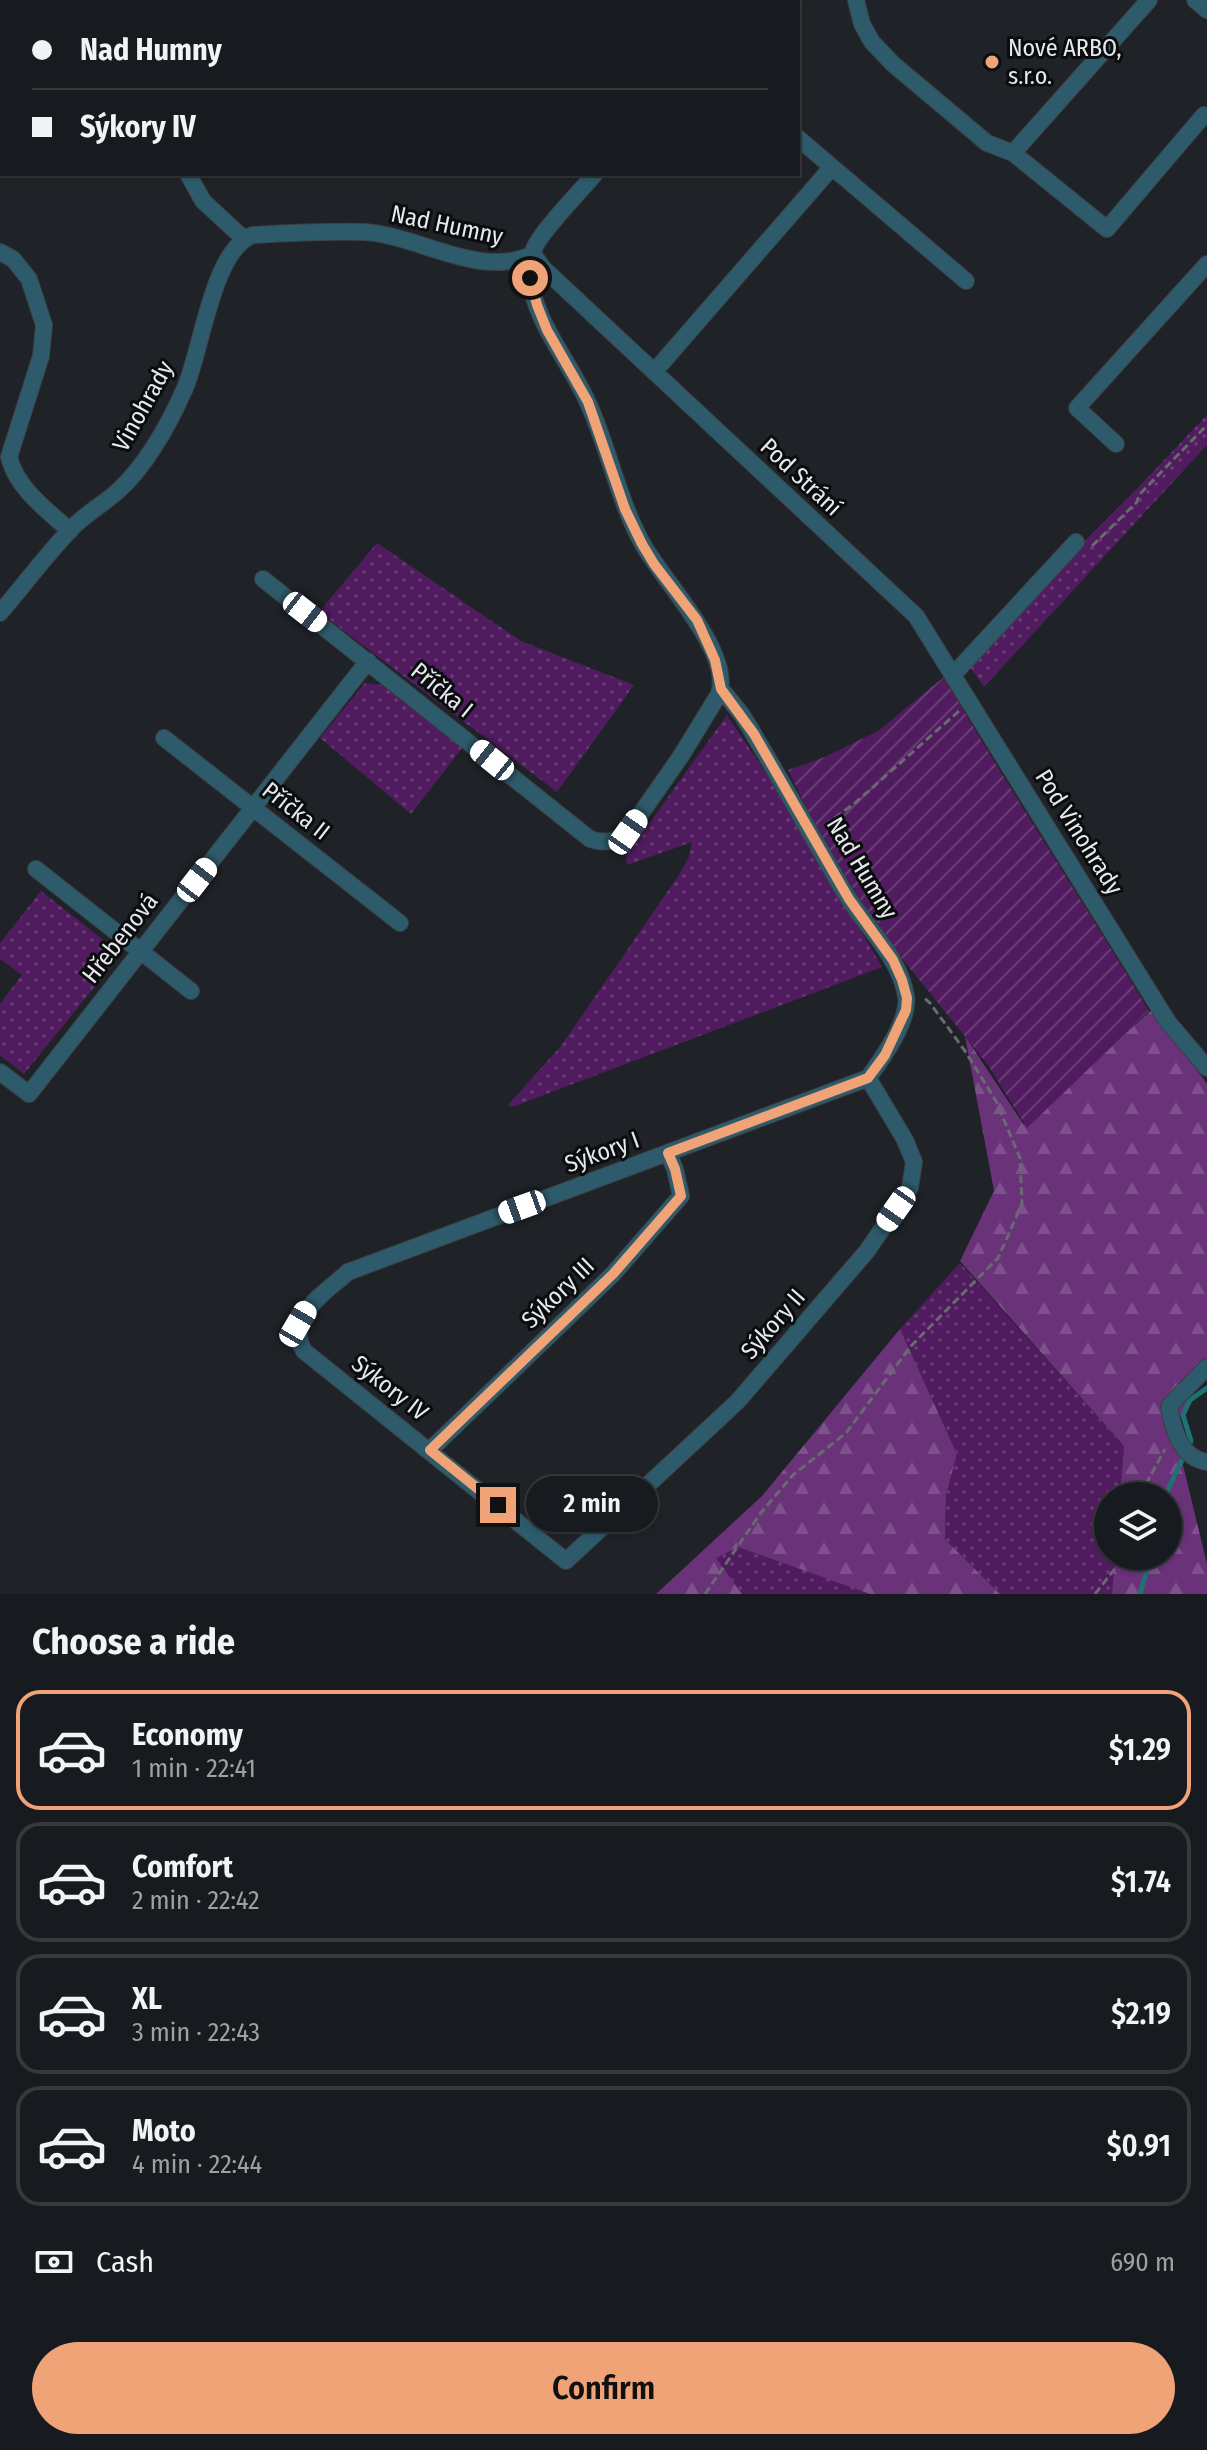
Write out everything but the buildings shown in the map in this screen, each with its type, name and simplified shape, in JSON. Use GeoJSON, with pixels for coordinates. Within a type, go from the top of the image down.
{"type":"FeatureCollection","features":[{"type":"Feature","properties":{"kind":"street"},"geometry":{"type":"LineString","coordinates":[[856,0],[862,24],[872,42],[893,64],[987,143],[1013,153],[1107,229],[1204,115]]}},
{"type":"Feature","properties":{"kind":"street"},"geometry":{"type":"LineString","coordinates":[[1013,153],[1149,0]]}},
{"type":"Feature","properties":{"kind":"street"},"geometry":{"type":"LineString","coordinates":[[1195,0],[1207,10]]}},
{"type":"Feature","properties":{"kind":"street"},"geometry":{"type":"LineString","coordinates":[[800,140],[966,281]]}},
{"type":"Feature","properties":{"kind":"street"},"geometry":{"type":"LineString","coordinates":[[654,372],[832,167]]}},
{"type":"Feature","properties":{"kind":"street"},"geometry":{"type":"LineString","coordinates":[[189,176],[203,201],[243,238]]}},
{"type":"Feature","properties":{"kind":"street"},"geometry":{"type":"LineString","coordinates":[[533,254],[537,243],[593,176]]}},
{"type":"Feature","properties":{"kind":"street","name":"Nad Humny"},"geometry":{"type":"LineString","coordinates":[[243,238],[253,235],[364,232],[402,237],[479,261],[508,263],[533,254],[530,278],[542,317],[588,402],[625,509],[642,544],[705,634],[721,689],[742,715],[849,899],[893,960],[902,980],[907,998],[906,1010],[885,1055],[868,1078]]}},
{"type":"Feature","properties":{"kind":"street","name":"Vinohrady"},"geometry":{"type":"LineString","coordinates":[[0,613],[70,531],[122,488],[151,448],[175,409],[194,364],[218,280],[243,238]]}},
{"type":"Feature","properties":{"kind":"street"},"geometry":{"type":"LineString","coordinates":[[0,252],[13,259],[29,279],[44,325],[41,356],[25,411],[10,447],[12,469],[31,495],[70,531]]}},
{"type":"Feature","properties":{"kind":"street","name":"Pod Strání"},"geometry":{"type":"LineString","coordinates":[[533,254],[543,268],[916,616]]}},
{"type":"Feature","properties":{"kind":"street"},"geometry":{"type":"LineString","coordinates":[[1116,444],[1077,408],[1207,264]]}},
{"type":"Feature","properties":{"kind":"street"},"geometry":{"type":"LineString","coordinates":[[953,675],[1056,574],[1076,542]]}},
{"type":"Feature","properties":{"kind":"street","name":"Příčka I"},"geometry":{"type":"LineString","coordinates":[[263,579],[590,839],[604,843],[618,840],[628,832],[681,756],[721,689]]}},
{"type":"Feature","properties":{"kind":"street","name":"Pod Vinohrady"},"geometry":{"type":"LineString","coordinates":[[916,616],[1168,1022],[1207,1068]]}},
{"type":"Feature","properties":{"kind":"street","name":"Hřebenová"},"geometry":{"type":"LineString","coordinates":[[0,1072],[29,1094],[368,661]]}},
{"type":"Feature","properties":{"kind":"street","name":"Příčka II"},"geometry":{"type":"LineString","coordinates":[[164,738],[400,923]]}},
{"type":"Feature","properties":{"kind":"street"},"geometry":{"type":"LineString","coordinates":[[36,869],[191,991]]}},
{"type":"Feature","properties":{"kind":"street","name":"Sýkory I"},"geometry":{"type":"LineString","coordinates":[[298,1341],[298,1324],[306,1310],[348,1272],[868,1078]]}},
{"type":"Feature","properties":{"kind":"street","name":"Sýkory II"},"geometry":{"type":"LineString","coordinates":[[566,1561],[738,1401],[867,1251],[910,1188],[914,1162],[905,1140],[868,1078]]}},
{"type":"Feature","properties":{"kind":"street","name":"Sýkory III"},"geometry":{"type":"LineString","coordinates":[[430,1450],[613,1274],[681,1196],[668,1153]]}},
{"type":"Feature","properties":{"kind":"street","name":"Sýkory IV"},"geometry":{"type":"LineString","coordinates":[[298,1341],[304,1351],[566,1561]]}},
{"type":"Feature","properties":{"kind":"street"},"geometry":{"type":"LineString","coordinates":[[1202,1461],[1177,1438],[1169,1406],[1207,1367]]}},
{"type":"Feature","properties":{"kind":"path"},"geometry":{"type":"LineString","coordinates":[[810,831],[855,803],[970,702]]}},
{"type":"Feature","properties":{"kind":"path"},"geometry":{"type":"LineString","coordinates":[[705,1594],[760,1514],[793,1475],[846,1433],[911,1346],[998,1258],[1022,1204],[1020,1158],[996,1101],[930,1003],[902,980]]}},
{"type":"Feature","properties":{"kind":"path"},"geometry":{"type":"LineString","coordinates":[[1147,1482],[1177,1438]]}},
{"type":"Feature","properties":{"kind":"path"},"geometry":{"type":"LineString","coordinates":[[1095,1594],[1114,1570]]}},
{"type":"Feature","properties":{"kind":"shaded area"},"geometry":{"type":"Polygon","coordinates":[[[1207,415],[1207,445],[984,687],[965,660],[1207,415]]]}},
{"type":"Feature","properties":{"kind":"shaded area"},"geometry":{"type":"Polygon","coordinates":[[[377,543],[521,641],[634,685],[557,792],[319,612],[377,543]]]}},
{"type":"Feature","properties":{"kind":"shaded area"},"geometry":{"type":"Polygon","coordinates":[[[944,677],[1149,1011],[1027,1128],[988,1065],[879,930],[819,833],[788,770],[825,757],[878,731],[944,677]]]}},
{"type":"Feature","properties":{"kind":"shaded area"},"geometry":{"type":"Polygon","coordinates":[[[365,683],[382,685],[462,748],[411,814],[320,738],[365,683]]]}},
{"type":"Feature","properties":{"kind":"shaded area"},"geometry":{"type":"Polygon","coordinates":[[[727,715],[788,806],[882,967],[512,1107],[508,1105],[561,1046],[679,875],[689,857],[692,842],[627,865],[626,856],[727,715]]]}},
{"type":"Feature","properties":{"kind":"shaded area"},"geometry":{"type":"Polygon","coordinates":[[[41,891],[121,954],[24,1074],[0,1055],[0,1004],[22,975],[0,959],[0,943],[41,891]]]}},
{"type":"Feature","properties":{"kind":"shaded area"},"geometry":{"type":"Polygon","coordinates":[[[960,1263],[1124,1446],[1121,1482],[1094,1482],[1094,1570],[1114,1570],[1112,1594],[1000,1594],[945,1539],[946,1495],[957,1454],[900,1329],[960,1263]]]}},
{"type":"Feature","properties":{"kind":"shaded area"},"geometry":{"type":"Polygon","coordinates":[[[738,1547],[870,1594],[742,1594],[715,1558],[738,1547]]]}},
{"type":"Feature","properties":{"kind":"green space"},"geometry":{"type":"Polygon","coordinates":[[[1154,1008],[1207,1084],[1207,1365],[1174,1428],[1207,1564],[1207,1594],[1112,1594],[1114,1570],[1182,1570],[1182,1482],[1121,1482],[1124,1446],[960,1261],[994,1191],[965,1036],[1024,1125],[1154,1008]]]}},
{"type":"Feature","properties":{"kind":"green space"},"geometry":{"type":"Polygon","coordinates":[[[900,1329],[957,1454],[946,1495],[945,1539],[1000,1594],[870,1594],[738,1547],[716,1558],[742,1594],[656,1594],[762,1496],[900,1329]]]}},
{"type":"Feature","properties":{"kind":"waterway"},"geometry":{"type":"LineString","coordinates":[[1172,1482],[1191,1441],[1183,1415],[1190,1400],[1207,1388]]}},
{"type":"Feature","properties":{"kind":"waterway"},"geometry":{"type":"LineString","coordinates":[[1140,1594],[1147,1570]]}},
{"type":"Feature","properties":{"kind":"place","name":"Nové ARBO, s.r.o."},"geometry":{"type":"Point","coordinates":[992,62]}},
{"type":"Feature","properties":{"kind":"route"},"geometry":{"type":"LineString","coordinates":[[498,1505],[430,1450],[613,1274],[681,1196],[668,1153],[868,1078],[885,1055],[906,1010],[907,998],[893,960],[849,899],[778,772],[742,715],[721,689],[715,660],[697,620],[642,544],[625,509],[599,428],[588,402],[547,330],[531,289],[530,278]]}}]}
